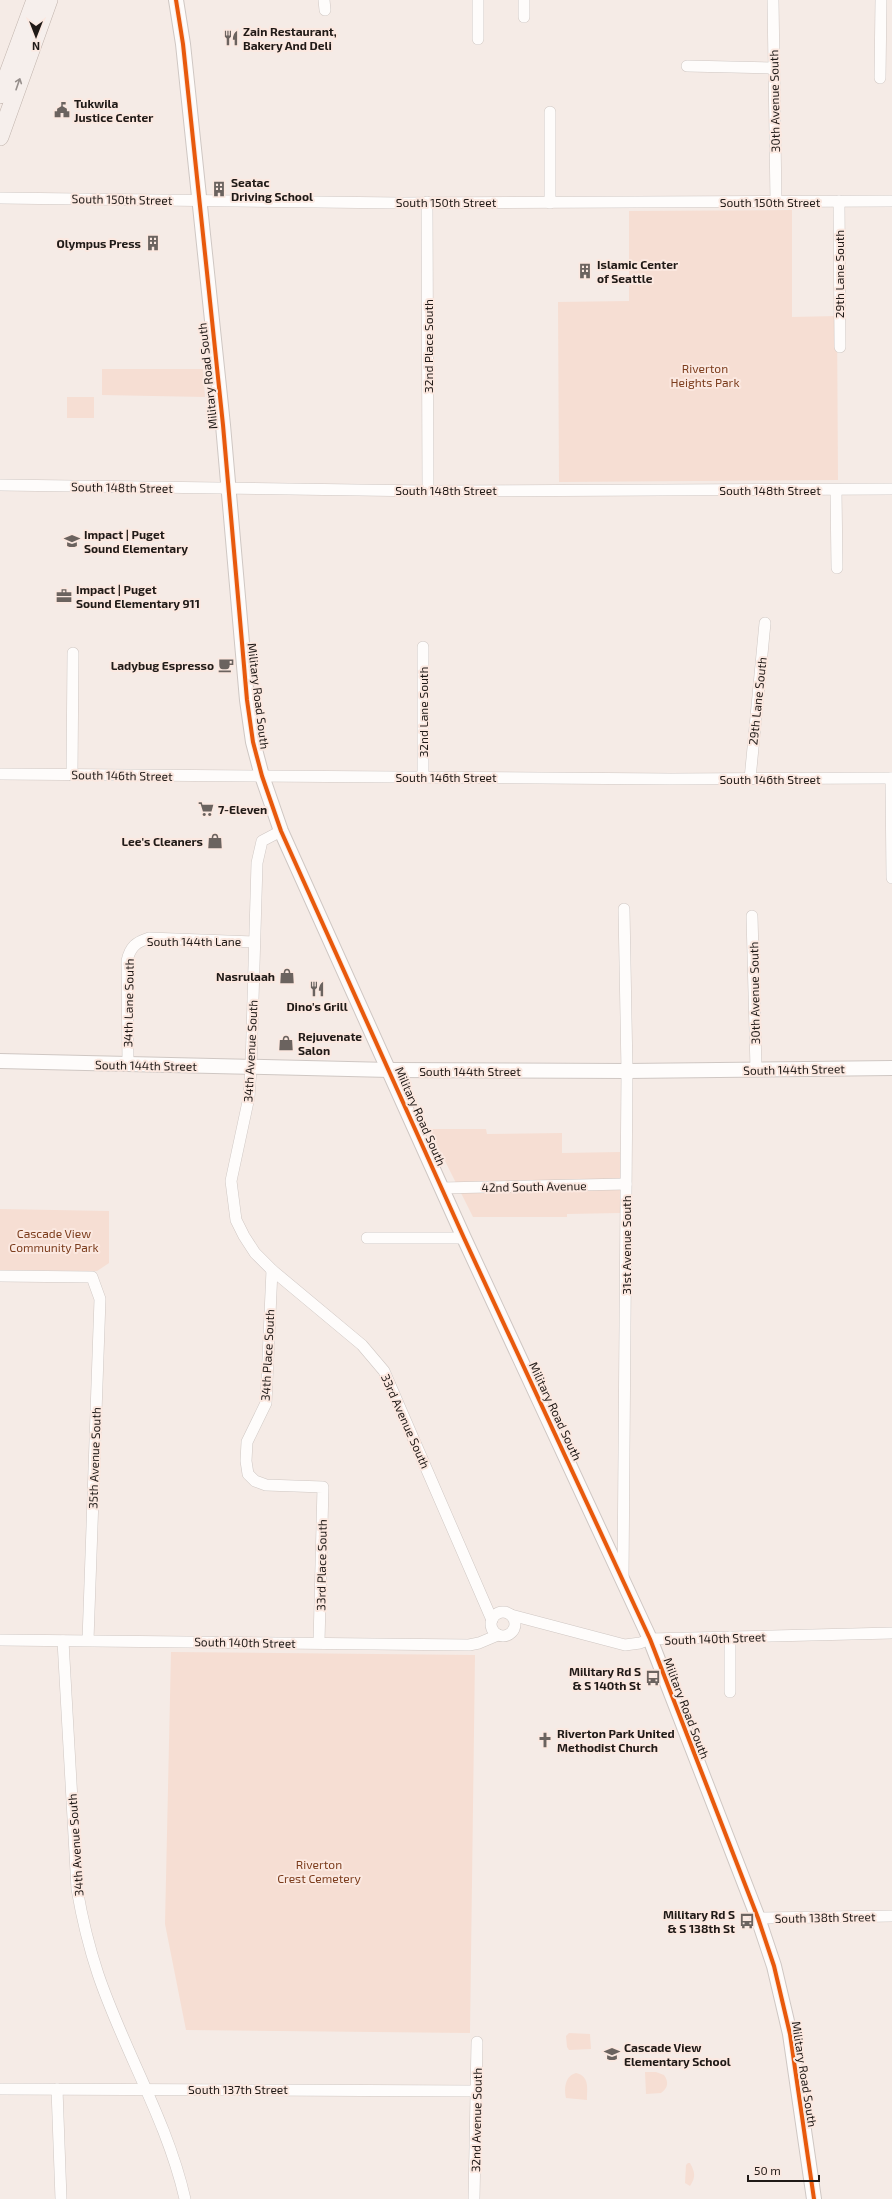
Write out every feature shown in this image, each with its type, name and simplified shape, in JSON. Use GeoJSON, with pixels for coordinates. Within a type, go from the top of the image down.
{"type":"FeatureCollection","features":[{"type":"Feature","properties":{"kind":"main road"},"geometry":{"type":"LineString","coordinates":[[0,95],[35,0]]}},
{"type":"Feature","properties":{"kind":"main road"},"geometry":{"type":"LineString","coordinates":[[0,137],[49,0]]}},
{"type":"Feature","properties":{"kind":"street","name":"Military Road South"},"geometry":{"type":"LineString","coordinates":[[176,0],[183,44],[198,200],[223,425],[227,489],[247,700],[253,742],[262,776],[281,831],[390,1070],[464,1238],[650,1639],[758,1918],[774,1966],[790,2034],[814,2199]]}},
{"type":"Feature","properties":{"kind":"street"},"geometry":{"type":"LineString","coordinates":[[478,0],[478,39]]}},
{"type":"Feature","properties":{"kind":"street"},"geometry":{"type":"LineString","coordinates":[[524,0],[524,17]]}},
{"type":"Feature","properties":{"kind":"street","name":"30th Avenue South"},"geometry":{"type":"LineString","coordinates":[[773,0],[776,202]]}},
{"type":"Feature","properties":{"kind":"street"},"geometry":{"type":"LineString","coordinates":[[880,78],[881,0]]}},
{"type":"Feature","properties":{"kind":"street"},"geometry":{"type":"LineString","coordinates":[[687,66],[773,68]]}},
{"type":"Feature","properties":{"kind":"street"},"geometry":{"type":"LineString","coordinates":[[550,112],[550,203]]}},
{"type":"Feature","properties":{"kind":"street","name":"South 150th Street"},"geometry":{"type":"LineString","coordinates":[[0,198],[550,203],[892,201]]}},
{"type":"Feature","properties":{"kind":"street","name":"29th Lane South"},"geometry":{"type":"LineString","coordinates":[[839,201],[840,347]]}},
{"type":"Feature","properties":{"kind":"street","name":"32nd Place South"},"geometry":{"type":"LineString","coordinates":[[427,202],[428,491]]}},
{"type":"Feature","properties":{"kind":"street","name":"South 148th Street"},"geometry":{"type":"LineString","coordinates":[[0,485],[428,491],[892,490]]}},
{"type":"Feature","properties":{"kind":"street"},"geometry":{"type":"LineString","coordinates":[[836,490],[837,568]]}},
{"type":"Feature","properties":{"kind":"street","name":"29th Lane South"},"geometry":{"type":"LineString","coordinates":[[750,779],[765,623]]}},
{"type":"Feature","properties":{"kind":"street","name":"32nd Lane South"},"geometry":{"type":"LineString","coordinates":[[423,647],[423,777]]}},
{"type":"Feature","properties":{"kind":"street"},"geometry":{"type":"LineString","coordinates":[[72,775],[73,653]]}},
{"type":"Feature","properties":{"kind":"street","name":"South 146th Street"},"geometry":{"type":"LineString","coordinates":[[0,774],[750,779],[892,778]]}},
{"type":"Feature","properties":{"kind":"street"},"geometry":{"type":"LineString","coordinates":[[892,778],[892,878]]}},
{"type":"Feature","properties":{"kind":"street","name":"34th Avenue South"},"geometry":{"type":"LineString","coordinates":[[272,1270],[255,1253],[236,1220],[233,1201],[233,1169],[249,1097],[254,942],[259,848],[262,841],[281,831]]}},
{"type":"Feature","properties":{"kind":"street","name":"31st Avenue South"},"geometry":{"type":"LineString","coordinates":[[623,1580],[627,1071],[624,910]]}},
{"type":"Feature","properties":{"kind":"street","name":"30th Avenue South"},"geometry":{"type":"LineString","coordinates":[[752,916],[756,1069]]}},
{"type":"Feature","properties":{"kind":"street","name":"South 144th Lane"},"geometry":{"type":"LineString","coordinates":[[135,944],[149,938],[254,942]]}},
{"type":"Feature","properties":{"kind":"street","name":"34th Lane South"},"geometry":{"type":"LineString","coordinates":[[128,1064],[127,961],[129,952],[135,944]]}},
{"type":"Feature","properties":{"kind":"street","name":"South 144th Street"},"geometry":{"type":"LineString","coordinates":[[0,1061],[251,1068],[390,1070],[627,1071],[892,1068]]}},
{"type":"Feature","properties":{"kind":"street","name":"42nd South Avenue"},"geometry":{"type":"LineString","coordinates":[[442,1188],[626,1184]]}},
{"type":"Feature","properties":{"kind":"street"},"geometry":{"type":"LineString","coordinates":[[367,1238],[464,1238]]}},
{"type":"Feature","properties":{"kind":"street","name":"34th Place South"},"geometry":{"type":"LineString","coordinates":[[272,1270],[266,1402],[247,1442],[246,1461],[248,1474],[255,1481],[266,1485],[323,1487]]}},
{"type":"Feature","properties":{"kind":"street","name":"33rd Avenue South"},"geometry":{"type":"LineString","coordinates":[[272,1270],[362,1345],[384,1371],[477,1588],[493,1630]]}},
{"type":"Feature","properties":{"kind":"street","name":"35th Avenue South"},"geometry":{"type":"LineString","coordinates":[[0,1276],[92,1277],[100,1299],[88,1640]]}},
{"type":"Feature","properties":{"kind":"street","name":"33rd Place South"},"geometry":{"type":"LineString","coordinates":[[319,1642],[323,1487]]}},
{"type":"Feature","properties":{"kind":"street","name":"33rd Avenue South"},"geometry":{"type":"LineString","coordinates":[[477,1588],[507,1613]]}},
{"type":"Feature","properties":{"kind":"street"},"geometry":{"type":"LineString","coordinates":[[507,1613],[514,1620],[515,1626],[510,1634],[493,1630],[496,1614],[507,1613]]}},
{"type":"Feature","properties":{"kind":"street","name":"South 140th Street"},"geometry":{"type":"LineString","coordinates":[[507,1613],[528,1618],[541,1624],[625,1645],[640,1643],[650,1639],[892,1633]]}},
{"type":"Feature","properties":{"kind":"street","name":"South 140th Street"},"geometry":{"type":"LineString","coordinates":[[515,1626],[541,1624]]}},
{"type":"Feature","properties":{"kind":"street","name":"South 140th Street"},"geometry":{"type":"LineString","coordinates":[[0,1640],[319,1642],[469,1645],[479,1643],[493,1630]]}},
{"type":"Feature","properties":{"kind":"street"},"geometry":{"type":"LineString","coordinates":[[730,1637],[730,1692]]}},
{"type":"Feature","properties":{"kind":"street","name":"34th Avenue South"},"geometry":{"type":"LineString","coordinates":[[64,1641],[78,1896],[82,1920],[98,1975],[166,2135],[185,2199]]}},
{"type":"Feature","properties":{"kind":"street","name":"South 138th Street"},"geometry":{"type":"LineString","coordinates":[[758,1918],[892,1916]]}},
{"type":"Feature","properties":{"kind":"street","name":"32nd Avenue South"},"geometry":{"type":"LineString","coordinates":[[474,2199],[477,2042]]}},
{"type":"Feature","properties":{"kind":"street","name":"South 137th Street"},"geometry":{"type":"LineString","coordinates":[[0,2089],[476,2091]]}},
{"type":"Feature","properties":{"kind":"street"},"geometry":{"type":"LineString","coordinates":[[57,2089],[61,2199]]}},
{"type":"Feature","properties":{"kind":"green space","name":"Riverton Heights Park"},"geometry":{"type":"Polygon","coordinates":[[[792,210],[792,317],[837,316],[838,480],[559,482],[558,302],[629,301],[629,211],[792,210]]]}},
{"type":"Feature","properties":{"kind":"green space"},"geometry":{"type":"Polygon","coordinates":[[[102,369],[203,369],[205,397],[102,395],[102,369]]]}},
{"type":"Feature","properties":{"kind":"green space"},"geometry":{"type":"Polygon","coordinates":[[[67,397],[94,397],[94,418],[67,418],[67,397]]]}},
{"type":"Feature","properties":{"kind":"green space"},"geometry":{"type":"Polygon","coordinates":[[[429,1129],[486,1129],[487,1134],[562,1133],[562,1153],[620,1152],[620,1213],[567,1214],[567,1217],[473,1217],[429,1129]]]}},
{"type":"Feature","properties":{"kind":"green space","name":"Cascade View Community Park"},"geometry":{"type":"Polygon","coordinates":[[[0,1209],[109,1211],[109,1263],[97,1271],[0,1270],[0,1209]]]}},
{"type":"Feature","properties":{"kind":"green space","name":"Riverton Crest Cemetery"},"geometry":{"type":"Polygon","coordinates":[[[171,1652],[475,1655],[470,2033],[186,2030],[165,1924],[171,1652]]]}},
{"type":"Feature","properties":{"kind":"green space"},"geometry":{"type":"Polygon","coordinates":[[[569,2033],[590,2034],[591,2049],[569,2050],[567,2047],[566,2036],[569,2033]]]}},
{"type":"Feature","properties":{"kind":"green space"},"geometry":{"type":"Polygon","coordinates":[[[645,2072],[656,2072],[664,2075],[667,2080],[666,2087],[661,2093],[646,2094],[645,2072]]]}},
{"type":"Feature","properties":{"kind":"green space"},"geometry":{"type":"Polygon","coordinates":[[[576,2073],[584,2077],[586,2080],[587,2100],[566,2098],[565,2090],[567,2080],[576,2073]]]}},
{"type":"Feature","properties":{"kind":"green space"},"geometry":{"type":"Polygon","coordinates":[[[690,2163],[694,2174],[690,2186],[685,2183],[686,2165],[690,2163]]]}},
{"type":"Feature","properties":{"kind":"cycle path"},"geometry":{"type":"LineString","coordinates":[[176,0],[183,44],[223,425],[247,700],[253,742],[262,776],[281,831],[464,1238],[650,1639],[758,1918],[774,1966],[790,2034],[814,2199]]}},
{"type":"Feature","properties":{"kind":"place","name":"Zain Restaurant, Bakery And Deli"},"geometry":{"type":"Point","coordinates":[231,38]}},
{"type":"Feature","properties":{"kind":"place","name":"Tukwila Justice Center"},"geometry":{"type":"Point","coordinates":[62,110]}},
{"type":"Feature","properties":{"kind":"place","name":"Seatac Driving School"},"geometry":{"type":"Point","coordinates":[219,189]}},
{"type":"Feature","properties":{"kind":"place","name":"Olympus Press"},"geometry":{"type":"Point","coordinates":[153,243]}},
{"type":"Feature","properties":{"kind":"place","name":"Islamic Center of Seattle"},"geometry":{"type":"Point","coordinates":[585,271]}},
{"type":"Feature","properties":{"kind":"place","name":"Impact | Puget Sound Elementary"},"geometry":{"type":"Point","coordinates":[72,541]}},
{"type":"Feature","properties":{"kind":"place","name":"Impact | Puget Sound Elementary 911"},"geometry":{"type":"Point","coordinates":[64,596]}},
{"type":"Feature","properties":{"kind":"place","name":"Ladybug Espresso"},"geometry":{"type":"Point","coordinates":[226,665]}},
{"type":"Feature","properties":{"kind":"place","name":"7-Eleven"},"geometry":{"type":"Point","coordinates":[206,809]}},
{"type":"Feature","properties":{"kind":"place","name":"Lee's Cleaners"},"geometry":{"type":"Point","coordinates":[215,841]}},
{"type":"Feature","properties":{"kind":"place","name":"Nasrulaah"},"geometry":{"type":"Point","coordinates":[287,976]}},
{"type":"Feature","properties":{"kind":"place","name":"Dino's Grill"},"geometry":{"type":"Point","coordinates":[317,989]}},
{"type":"Feature","properties":{"kind":"place","name":"Rejuvenate Salon"},"geometry":{"type":"Point","coordinates":[286,1043]}},
{"type":"Feature","properties":{"kind":"place","name":"Military Rd S & S 140th St"},"geometry":{"type":"Point","coordinates":[653,1678]}},
{"type":"Feature","properties":{"kind":"place","name":"Riverton Park United Methodist Church"},"geometry":{"type":"Point","coordinates":[545,1740]}},
{"type":"Feature","properties":{"kind":"place","name":"Military Rd S & S 138th St"},"geometry":{"type":"Point","coordinates":[747,1921]}},
{"type":"Feature","properties":{"kind":"place","name":"Cascade View Elementary School"},"geometry":{"type":"Point","coordinates":[612,2054]}}]}
